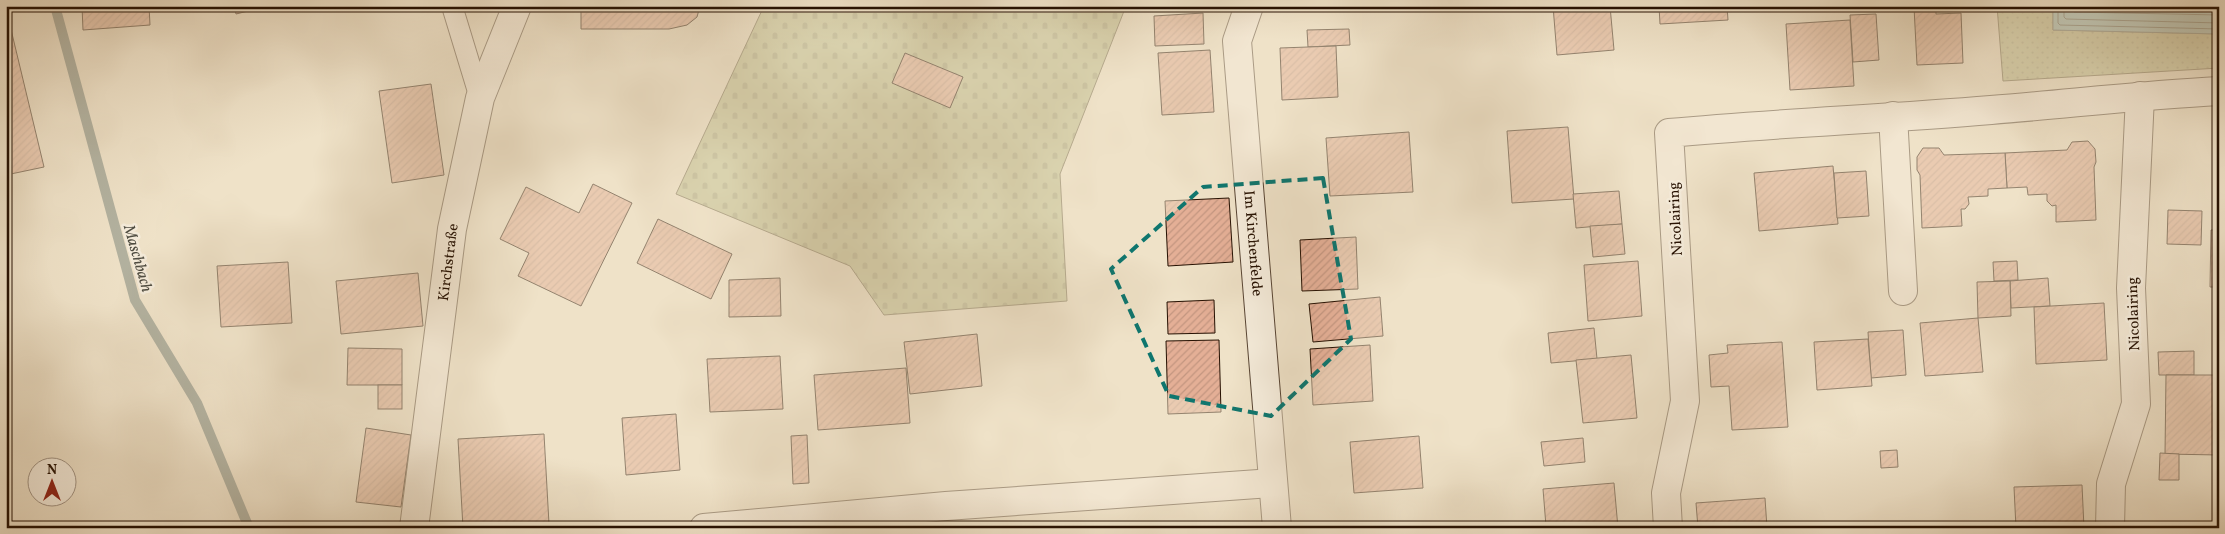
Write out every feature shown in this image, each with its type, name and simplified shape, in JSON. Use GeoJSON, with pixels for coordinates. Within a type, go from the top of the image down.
{"type":"FeatureCollection","features":[{"type":"Feature","properties":{"kind":"street","name":"Kirchstraße"},"geometry":{"type":"LineString","coordinates":[[414,528],[452,229],[480,98],[517,6]]}},
{"type":"Feature","properties":{"kind":"street","name":"Im Kirchenfelde"},"geometry":{"type":"LineString","coordinates":[[1249,6],[1237,41],[1277,528]]}},
{"type":"Feature","properties":{"kind":"street","name":"Nicolairing"},"geometry":{"type":"LineString","coordinates":[[1668,528],[1666,493],[1685,401],[1669,133],[1991,110],[2140,96],[2219,91]]}},
{"type":"Feature","properties":{"kind":"street","name":"Nicolairing"},"geometry":{"type":"LineString","coordinates":[[2110,528],[2111,484],[2136,404],[2131,288],[2140,96]]}},
{"type":"Feature","properties":{"kind":"street"},"geometry":{"type":"LineString","coordinates":[[1893,116],[1903,290]]}},
{"type":"Feature","properties":{"kind":"street"},"geometry":{"type":"LineString","coordinates":[[704,528],[947,517],[1273,483]]}},
{"type":"Feature","properties":{"kind":"lane"},"geometry":{"type":"LineString","coordinates":[[452,6],[480,98]]}},
{"type":"Feature","properties":{"kind":"highlighted area"},"geometry":{"type":"Polygon","coordinates":[[[1323,178],[1351,339],[1271,416],[1169,396],[1111,269],[1203,187],[1323,178]]]}},
{"type":"Feature","properties":{"kind":"green space"},"geometry":{"type":"Polygon","coordinates":[[[764,6],[1126,6],[1060,174],[1067,301],[884,315],[850,266],[676,194],[764,6]]]}},
{"type":"Feature","properties":{"kind":"green space"},"geometry":{"type":"Polygon","coordinates":[[[1997,6],[2053,6],[2053,30],[2219,34],[2219,68],[2003,81],[1997,6]]]}},
{"type":"Feature","properties":{"kind":"water"},"geometry":{"type":"Polygon","coordinates":[[[2053,6],[2219,6],[2219,34],[2053,30],[2053,6]]]}},
{"type":"Feature","properties":{"kind":"building"},"geometry":{"type":"Polygon","coordinates":[[[82,6],[149,6],[150,25],[83,30],[82,6]]]}},
{"type":"Feature","properties":{"kind":"building"},"geometry":{"type":"Polygon","coordinates":[[[234,6],[268,6],[236,14],[234,6]]]}},
{"type":"Feature","properties":{"kind":"building"},"geometry":{"type":"Polygon","coordinates":[[[342,6],[360,6],[343,11],[342,6]]]}},
{"type":"Feature","properties":{"kind":"building"},"geometry":{"type":"Polygon","coordinates":[[[581,6],[700,6],[697,17],[687,25],[669,29],[581,29],[581,6]]]}},
{"type":"Feature","properties":{"kind":"building"},"geometry":{"type":"Polygon","coordinates":[[[1553,6],[1610,6],[1614,50],[1557,55],[1553,6]]]}},
{"type":"Feature","properties":{"kind":"building"},"geometry":{"type":"Polygon","coordinates":[[[1659,6],[1727,6],[1728,20],[1660,24],[1659,6]]]}},
{"type":"Feature","properties":{"kind":"building"},"geometry":{"type":"Polygon","coordinates":[[[1936,6],[1936,14],[1961,13],[1963,63],[1917,65],[1914,7],[1936,6]]]}},
{"type":"Feature","properties":{"kind":"building"},"geometry":{"type":"Polygon","coordinates":[[[1203,13],[1204,44],[1155,46],[1154,16],[1203,13]]]}},
{"type":"Feature","properties":{"kind":"building"},"geometry":{"type":"Polygon","coordinates":[[[1876,14],[1879,60],[1853,62],[1850,15],[1876,14]]]}},
{"type":"Feature","properties":{"kind":"building"},"geometry":{"type":"Polygon","coordinates":[[[6,17],[8,17],[44,167],[6,175],[6,17]]]}},
{"type":"Feature","properties":{"kind":"building"},"geometry":{"type":"Polygon","coordinates":[[[1850,20],[1854,86],[1790,90],[1786,24],[1850,20]]]}},
{"type":"Feature","properties":{"kind":"building"},"geometry":{"type":"Polygon","coordinates":[[[1349,29],[1350,45],[1308,47],[1307,30],[1349,29]]]}},
{"type":"Feature","properties":{"kind":"building"},"geometry":{"type":"Polygon","coordinates":[[[1336,46],[1338,97],[1282,100],[1280,48],[1336,46]]]}},
{"type":"Feature","properties":{"kind":"building"},"geometry":{"type":"Polygon","coordinates":[[[1210,50],[1214,112],[1162,115],[1158,53],[1210,50]]]}},
{"type":"Feature","properties":{"kind":"building"},"geometry":{"type":"Polygon","coordinates":[[[905,53],[963,77],[950,108],[892,83],[905,53]]]}},
{"type":"Feature","properties":{"kind":"building"},"geometry":{"type":"Polygon","coordinates":[[[431,84],[444,175],[392,183],[379,91],[431,84]]]}},
{"type":"Feature","properties":{"kind":"building"},"geometry":{"type":"Polygon","coordinates":[[[1568,127],[1574,199],[1512,203],[1507,131],[1568,127]]]}},
{"type":"Feature","properties":{"kind":"building"},"geometry":{"type":"Polygon","coordinates":[[[1409,132],[1413,192],[1330,196],[1326,138],[1409,132]]]}},
{"type":"Feature","properties":{"kind":"building"},"geometry":{"type":"Polygon","coordinates":[[[2088,141],[2095,149],[2096,220],[2056,222],[2056,205],[2052,206],[2047,201],[2047,194],[2028,195],[2027,187],[2007,188],[2005,153],[2067,150],[2072,142],[2088,141]]]}},
{"type":"Feature","properties":{"kind":"building"},"geometry":{"type":"Polygon","coordinates":[[[1923,148],[1939,148],[1944,155],[2005,153],[2007,188],[1988,189],[1988,196],[1968,197],[1969,204],[1965,209],[1961,209],[1962,226],[1922,228],[1920,175],[1917,170],[1917,157],[1923,148]]]}},
{"type":"Feature","properties":{"kind":"building"},"geometry":{"type":"Polygon","coordinates":[[[1833,166],[1838,224],[1759,231],[1754,173],[1833,166]]]}},
{"type":"Feature","properties":{"kind":"building"},"geometry":{"type":"Polygon","coordinates":[[[1866,171],[1869,216],[1837,218],[1834,173],[1866,171]]]}},
{"type":"Feature","properties":{"kind":"building"},"geometry":{"type":"Polygon","coordinates":[[[593,184],[632,203],[581,306],[518,276],[529,253],[500,239],[526,187],[579,213],[593,184]]]}},
{"type":"Feature","properties":{"kind":"building"},"geometry":{"type":"Polygon","coordinates":[[[1619,191],[1622,224],[1576,228],[1573,194],[1619,191]]]}},
{"type":"Feature","properties":{"kind":"building"},"geometry":{"type":"Polygon","coordinates":[[[1229,198],[1233,262],[1168,266],[1165,201],[1229,198]]]}},
{"type":"Feature","properties":{"kind":"building"},"geometry":{"type":"Polygon","coordinates":[[[2168,210],[2202,211],[2201,245],[2167,244],[2168,210]]]}},
{"type":"Feature","properties":{"kind":"building"},"geometry":{"type":"Polygon","coordinates":[[[658,219],[732,254],[711,299],[637,263],[658,219]]]}},
{"type":"Feature","properties":{"kind":"building"},"geometry":{"type":"Polygon","coordinates":[[[1622,224],[1625,254],[1593,257],[1590,226],[1622,224]]]}},
{"type":"Feature","properties":{"kind":"building"},"geometry":{"type":"Polygon","coordinates":[[[2211,230],[2219,230],[2219,287],[2210,287],[2211,230]]]}},
{"type":"Feature","properties":{"kind":"building"},"geometry":{"type":"Polygon","coordinates":[[[1356,237],[1358,289],[1302,291],[1300,240],[1356,237]]]}},
{"type":"Feature","properties":{"kind":"building"},"geometry":{"type":"Polygon","coordinates":[[[1638,261],[1642,316],[1588,321],[1584,265],[1638,261]]]}},
{"type":"Feature","properties":{"kind":"building"},"geometry":{"type":"Polygon","coordinates":[[[2017,261],[2018,280],[1994,281],[1993,262],[2017,261]]]}},
{"type":"Feature","properties":{"kind":"building"},"geometry":{"type":"Polygon","coordinates":[[[288,262],[292,323],[221,327],[217,266],[288,262]]]}},
{"type":"Feature","properties":{"kind":"building"},"geometry":{"type":"Polygon","coordinates":[[[418,273],[423,326],[341,334],[336,281],[418,273]]]}},
{"type":"Feature","properties":{"kind":"building"},"geometry":{"type":"Polygon","coordinates":[[[780,278],[781,316],[729,317],[729,280],[780,278]]]}},
{"type":"Feature","properties":{"kind":"building"},"geometry":{"type":"Polygon","coordinates":[[[2048,278],[2050,306],[2011,308],[2010,281],[2048,278]]]}},
{"type":"Feature","properties":{"kind":"building"},"geometry":{"type":"Polygon","coordinates":[[[2010,281],[2011,316],[1978,318],[1977,282],[2010,281]]]}},
{"type":"Feature","properties":{"kind":"building"},"geometry":{"type":"Polygon","coordinates":[[[1380,297],[1383,336],[1313,342],[1309,304],[1380,297]]]}},
{"type":"Feature","properties":{"kind":"building"},"geometry":{"type":"Polygon","coordinates":[[[1214,300],[1215,333],[1168,334],[1167,302],[1214,300]]]}},
{"type":"Feature","properties":{"kind":"building"},"geometry":{"type":"Polygon","coordinates":[[[2104,303],[2107,360],[2036,364],[2034,307],[2104,303]]]}},
{"type":"Feature","properties":{"kind":"building"},"geometry":{"type":"Polygon","coordinates":[[[1978,318],[1983,372],[1925,376],[1920,323],[1978,318]]]}},
{"type":"Feature","properties":{"kind":"building"},"geometry":{"type":"Polygon","coordinates":[[[1594,328],[1597,359],[1551,363],[1548,333],[1594,328]]]}},
{"type":"Feature","properties":{"kind":"building"},"geometry":{"type":"Polygon","coordinates":[[[1903,330],[1906,375],[1871,378],[1868,332],[1903,330]]]}},
{"type":"Feature","properties":{"kind":"building"},"geometry":{"type":"Polygon","coordinates":[[[977,334],[982,386],[910,394],[904,342],[977,334]]]}},
{"type":"Feature","properties":{"kind":"building"},"geometry":{"type":"Polygon","coordinates":[[[1868,339],[1872,386],[1817,390],[1814,342],[1868,339]]]}},
{"type":"Feature","properties":{"kind":"building"},"geometry":{"type":"Polygon","coordinates":[[[1219,340],[1221,412],[1168,414],[1166,341],[1219,340]]]}},
{"type":"Feature","properties":{"kind":"building"},"geometry":{"type":"Polygon","coordinates":[[[1782,342],[1788,427],[1732,430],[1729,386],[1711,387],[1709,355],[1728,353],[1727,345],[1782,342]]]}},
{"type":"Feature","properties":{"kind":"building"},"geometry":{"type":"Polygon","coordinates":[[[1370,345],[1373,401],[1313,405],[1310,349],[1370,345]]]}},
{"type":"Feature","properties":{"kind":"building"},"geometry":{"type":"Polygon","coordinates":[[[348,348],[402,349],[402,385],[347,385],[348,348]]]}},
{"type":"Feature","properties":{"kind":"building"},"geometry":{"type":"Polygon","coordinates":[[[2194,351],[2194,375],[2159,375],[2158,352],[2194,351]]]}},
{"type":"Feature","properties":{"kind":"building"},"geometry":{"type":"Polygon","coordinates":[[[1631,355],[1637,418],[1583,423],[1576,360],[1631,355]]]}},
{"type":"Feature","properties":{"kind":"building"},"geometry":{"type":"Polygon","coordinates":[[[780,356],[783,409],[710,412],[707,359],[780,356]]]}},
{"type":"Feature","properties":{"kind":"building"},"geometry":{"type":"Polygon","coordinates":[[[906,368],[910,423],[818,430],[814,375],[906,368]]]}},
{"type":"Feature","properties":{"kind":"building"},"geometry":{"type":"Polygon","coordinates":[[[2166,375],[2219,375],[2219,455],[2165,454],[2166,375]]]}},
{"type":"Feature","properties":{"kind":"building"},"geometry":{"type":"Polygon","coordinates":[[[378,385],[402,385],[402,409],[378,409],[378,385]]]}},
{"type":"Feature","properties":{"kind":"building"},"geometry":{"type":"Polygon","coordinates":[[[676,414],[680,470],[626,475],[622,418],[676,414]]]}},
{"type":"Feature","properties":{"kind":"building"},"geometry":{"type":"Polygon","coordinates":[[[366,428],[411,435],[401,507],[356,502],[366,428]]]}},
{"type":"Feature","properties":{"kind":"building"},"geometry":{"type":"Polygon","coordinates":[[[544,434],[549,524],[463,528],[458,439],[544,434]]]}},
{"type":"Feature","properties":{"kind":"building"},"geometry":{"type":"Polygon","coordinates":[[[807,435],[809,483],[793,484],[791,436],[807,435]]]}},
{"type":"Feature","properties":{"kind":"building"},"geometry":{"type":"Polygon","coordinates":[[[1419,436],[1423,488],[1354,493],[1350,442],[1419,436]]]}},
{"type":"Feature","properties":{"kind":"building"},"geometry":{"type":"Polygon","coordinates":[[[1583,438],[1585,462],[1544,466],[1541,442],[1583,438]]]}},
{"type":"Feature","properties":{"kind":"building"},"geometry":{"type":"Polygon","coordinates":[[[1897,450],[1898,467],[1881,468],[1880,451],[1897,450]]]}},
{"type":"Feature","properties":{"kind":"building"},"geometry":{"type":"Polygon","coordinates":[[[2160,453],[2179,454],[2179,480],[2159,480],[2160,453]]]}},
{"type":"Feature","properties":{"kind":"building"},"geometry":{"type":"Polygon","coordinates":[[[1614,483],[1618,528],[1546,526],[1543,489],[1614,483]]]}},
{"type":"Feature","properties":{"kind":"building"},"geometry":{"type":"Polygon","coordinates":[[[2082,485],[2084,528],[2016,528],[2014,487],[2082,485]]]}},
{"type":"Feature","properties":{"kind":"building"},"geometry":{"type":"Polygon","coordinates":[[[1765,498],[1767,528],[1698,528],[1696,503],[1765,498]]]}},
{"type":"Feature","properties":{"kind":"waterway","name":"Maschbach"},"geometry":{"type":"LineString","coordinates":[[55,6],[135,300],[197,403],[249,528]]}}]}
